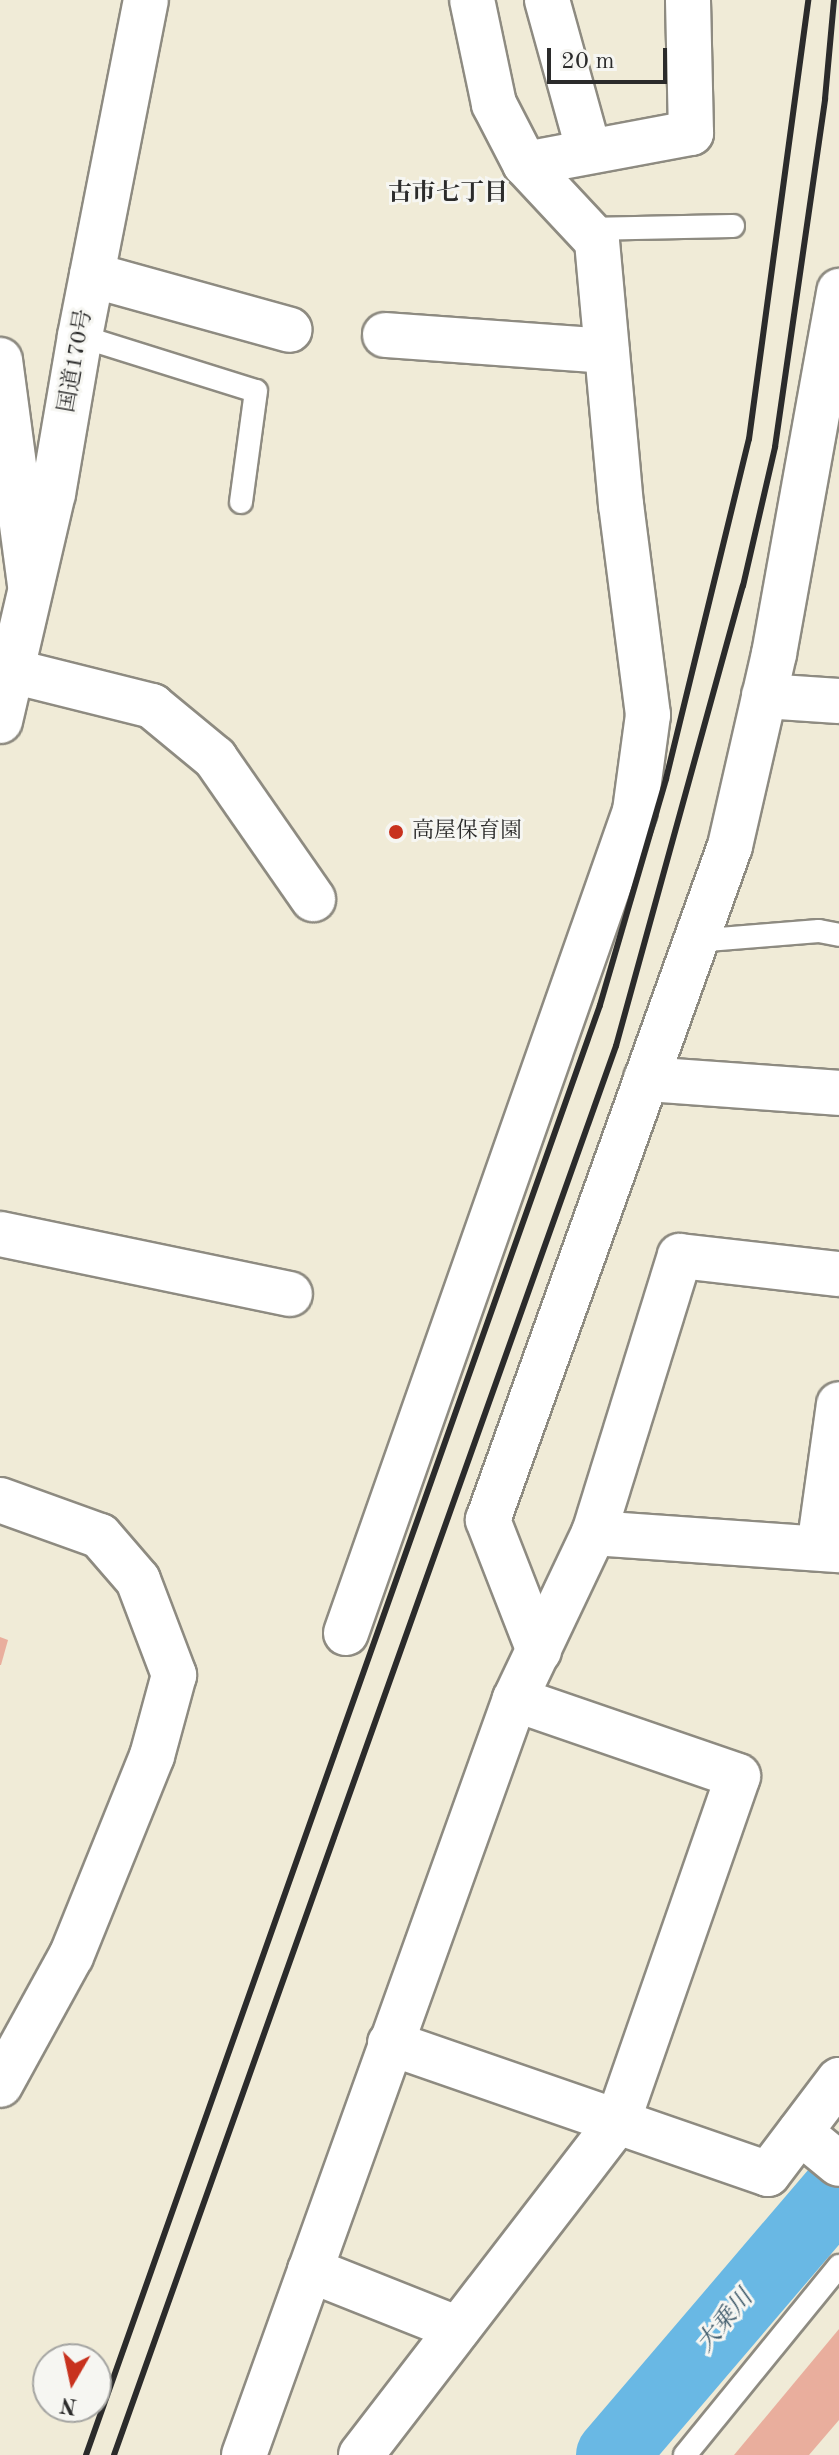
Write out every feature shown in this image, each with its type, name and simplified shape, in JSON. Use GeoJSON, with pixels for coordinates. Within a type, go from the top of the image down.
{"type":"FeatureCollection","features":[{"type":"Feature","properties":{"kind":"main road","name":"国道170号"},"geometry":{"type":"LineString","coordinates":[[0,721],[5,669],[30,588],[53,494],[80,336],[146,0]]}},
{"type":"Feature","properties":{"kind":"main road"},"geometry":{"type":"LineString","coordinates":[[346,1633],[635,811],[648,715],[621,505],[597,241],[525,164],[494,104],[472,0]]}},
{"type":"Feature","properties":{"kind":"main road"},"geometry":{"type":"LineString","coordinates":[[547,0],[589,151]]}},
{"type":"Feature","properties":{"kind":"main road"},"geometry":{"type":"LineString","coordinates":[[525,164],[691,133],[688,0]]}},
{"type":"Feature","properties":{"kind":"main road"},"geometry":{"type":"LineString","coordinates":[[92,275],[290,330]]}},
{"type":"Feature","properties":{"kind":"main road"},"geometry":{"type":"LineString","coordinates":[[539,1651],[488,1520],[730,846],[831,376],[839,291]]}},
{"type":"Feature","properties":{"kind":"main road"},"geometry":{"type":"LineString","coordinates":[[385,335],[606,351]]}},
{"type":"Feature","properties":{"kind":"main road"},"geometry":{"type":"LineString","coordinates":[[0,360],[8,471],[30,588]]}},
{"type":"Feature","properties":{"kind":"main road"},"geometry":{"type":"LineString","coordinates":[[8,471],[53,494]]}},
{"type":"Feature","properties":{"kind":"main road"},"geometry":{"type":"LineString","coordinates":[[5,669],[152,706],[215,758],[313,899]]}},
{"type":"Feature","properties":{"kind":"main road"},"geometry":{"type":"LineString","coordinates":[[764,696],[839,701]]}},
{"type":"Feature","properties":{"kind":"main road"},"geometry":{"type":"LineString","coordinates":[[646,1079],[839,1093]]}},
{"type":"Feature","properties":{"kind":"main road"},"geometry":{"type":"LineString","coordinates":[[0,1234],[290,1294]]}},
{"type":"Feature","properties":{"kind":"main road"},"geometry":{"type":"LineString","coordinates":[[244,2455],[515,1699],[594,1533],[680,1256],[839,1274]]}},
{"type":"Feature","properties":{"kind":"main road"},"geometry":{"type":"LineString","coordinates":[[594,1533],[829,1549],[839,1404]]}},
{"type":"Feature","properties":{"kind":"main road"},"geometry":{"type":"LineString","coordinates":[[0,1500],[100,1536],[138,1580],[174,1675],[152,1756],[71,1956],[0,2085]]}},
{"type":"Feature","properties":{"kind":"main road"},"geometry":{"type":"LineString","coordinates":[[361,2455],[618,2121],[738,1776],[515,1699]]}},
{"type":"Feature","properties":{"kind":"main road"},"geometry":{"type":"LineString","coordinates":[[390,2043],[768,2174],[816,2145],[839,2080]]}},
{"type":"Feature","properties":{"kind":"main road"},"geometry":{"type":"LineString","coordinates":[[310,2270],[458,2329]]}},
{"type":"Feature","properties":{"kind":"lane"},"geometry":{"type":"LineString","coordinates":[[585,229],[733,226]]}},
{"type":"Feature","properties":{"kind":"lane"},"geometry":{"type":"LineString","coordinates":[[80,336],[256,391],[241,502]]}},
{"type":"Feature","properties":{"kind":"lane"},"geometry":{"type":"LineString","coordinates":[[695,941],[819,931],[839,935]]}},
{"type":"Feature","properties":{"kind":"lane"},"geometry":{"type":"LineString","coordinates":[[685,2455],[839,2266]]}},
{"type":"Feature","properties":{"kind":"building"},"geometry":{"type":"Polygon","coordinates":[[[0,1637],[8,1640],[1,1665],[0,1665],[0,1637]]]}},
{"type":"Feature","properties":{"kind":"building"},"geometry":{"type":"Polygon","coordinates":[[[839,2329],[839,2420],[809,2455],[734,2455],[839,2329]]]}},
{"type":"Feature","properties":{"kind":"waterway","name":"大乗川"},"geometry":{"type":"LineString","coordinates":[[612,2455],[839,2189]]}},
{"type":"Feature","properties":{"kind":"railway"},"geometry":{"type":"LineString","coordinates":[[86,2455],[600,1005],[666,779],[749,439],[808,0]]}},
{"type":"Feature","properties":{"kind":"railway"},"geometry":{"type":"LineString","coordinates":[[114,2455],[616,1046],[743,586],[775,447],[825,99],[834,0]]}},
{"type":"Feature","properties":{"kind":"place","name":"高屋保育園"},"geometry":{"type":"Point","coordinates":[396,832]}},
{"type":"Feature","properties":{"kind":"district","name":"古市七丁目"},"geometry":{"type":"Point","coordinates":[448,195]}}]}
